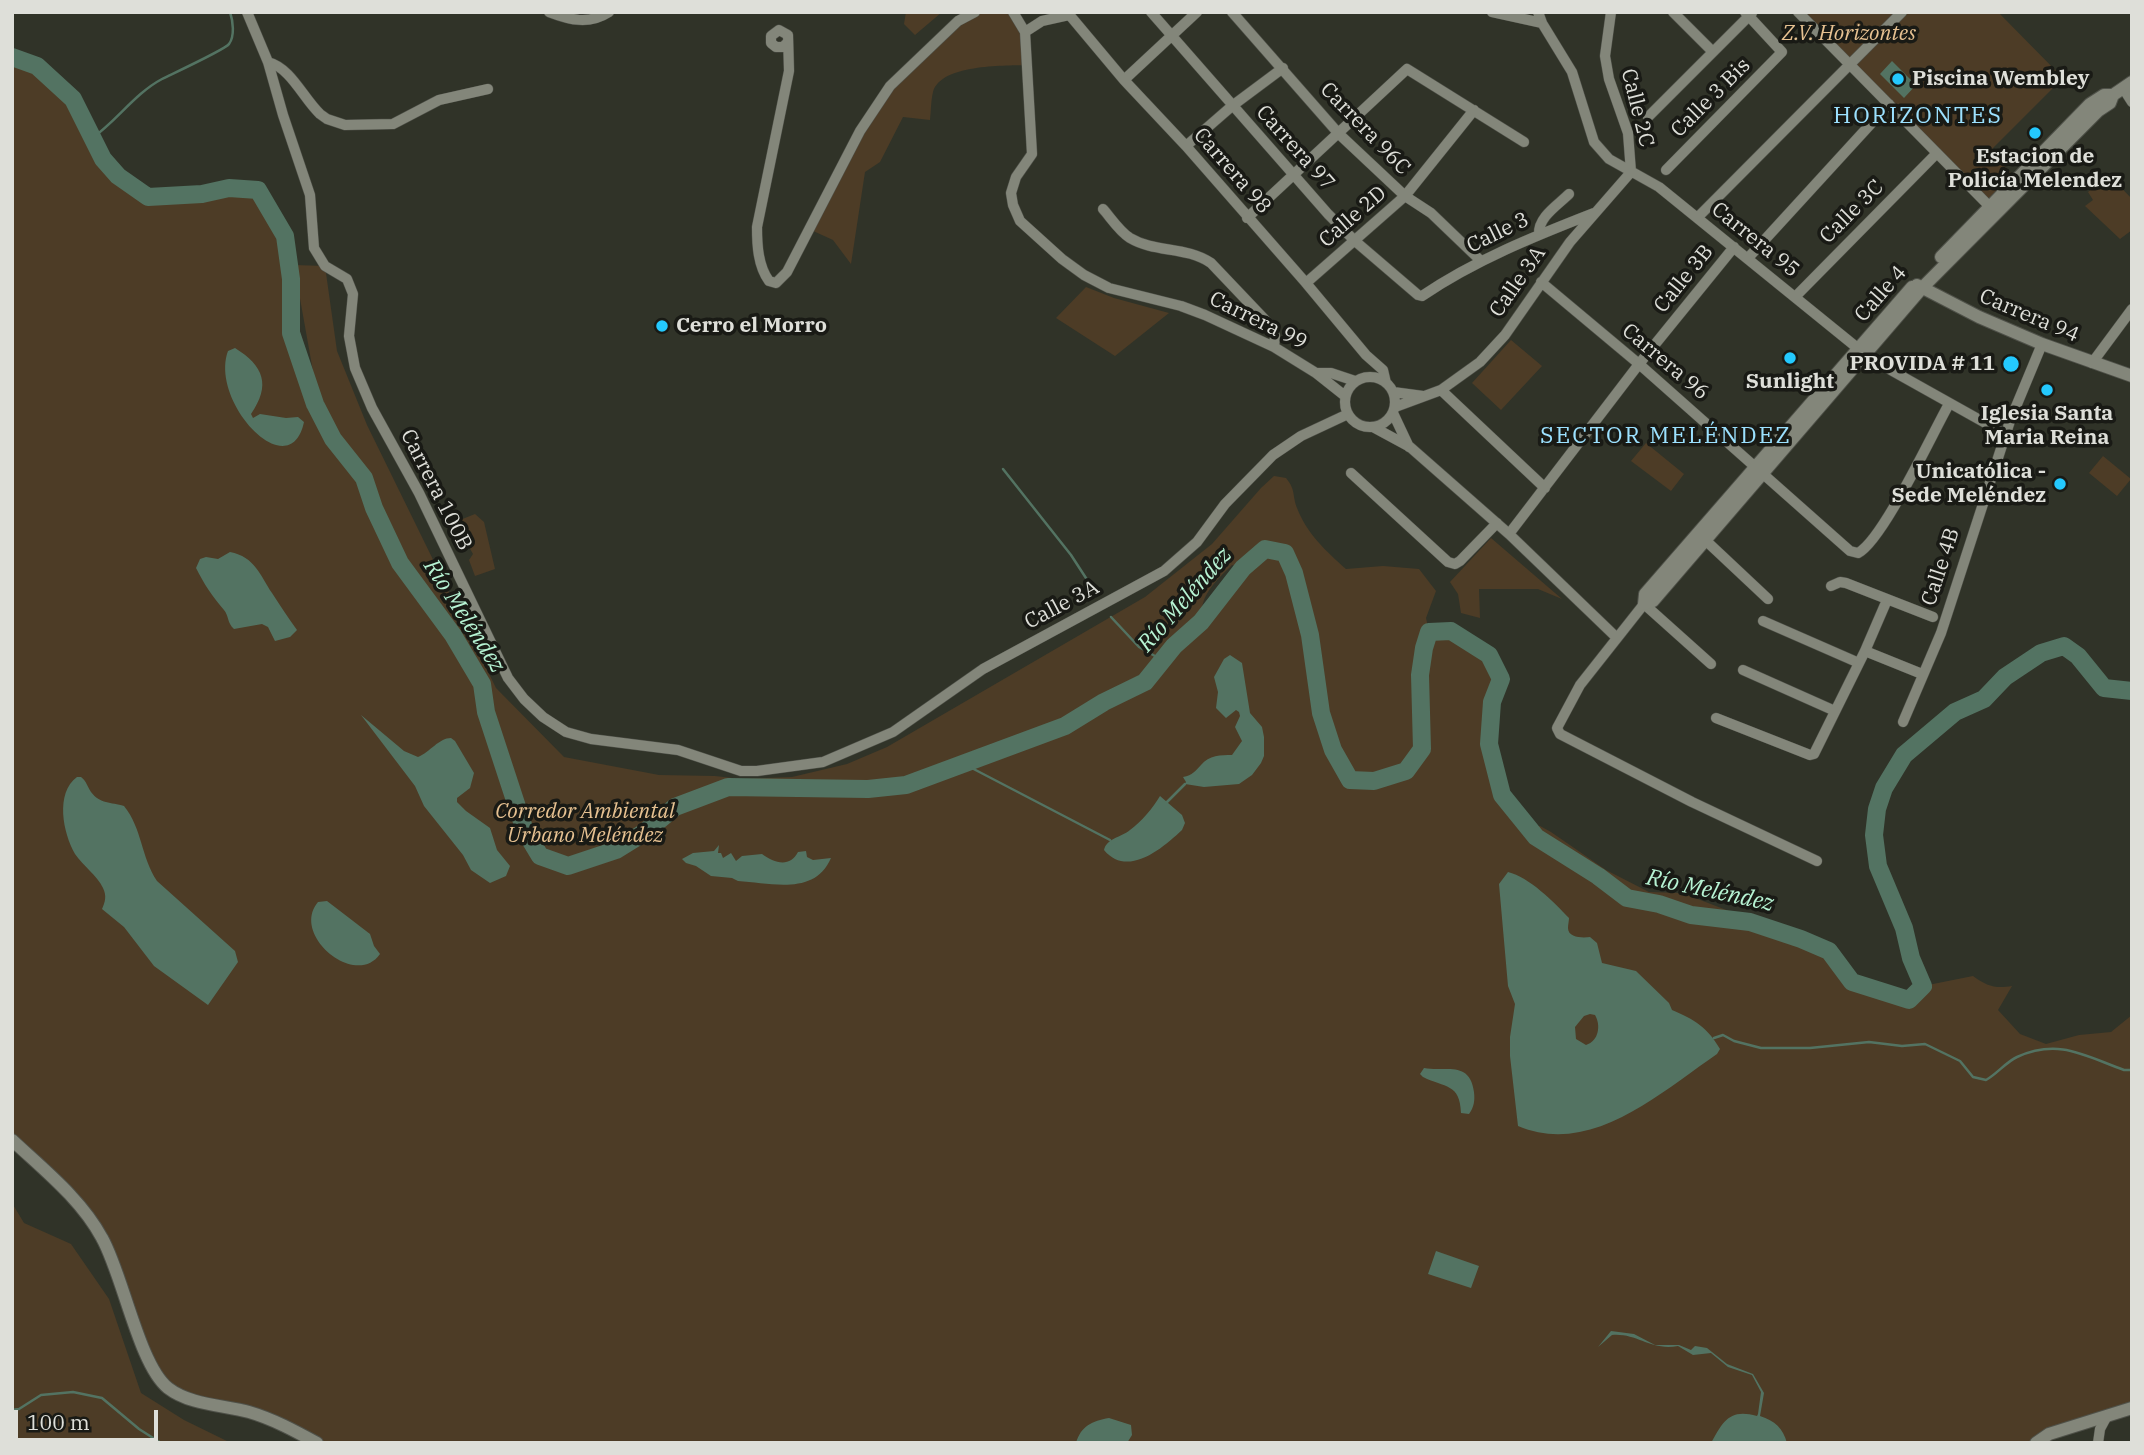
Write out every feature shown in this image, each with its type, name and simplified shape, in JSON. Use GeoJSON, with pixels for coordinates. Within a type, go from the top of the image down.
{"type":"FeatureCollection","features":[{"type":"Feature","properties":{"kind":"street","name":"Carrera 100B"},"geometry":{"type":"LineString","coordinates":[[247,12],[268,62],[310,195],[314,248],[326,266],[347,279],[353,293],[349,336],[355,368],[372,408],[419,493],[508,678],[543,717],[566,732],[591,739],[678,750],[741,771],[757,771]]}},
{"type":"Feature","properties":{"kind":"street"},"geometry":{"type":"LineString","coordinates":[[549,12],[582,21],[610,12]]}},
{"type":"Feature","properties":{"kind":"street"},"geometry":{"type":"LineString","coordinates":[[788,42],[789,71],[757,227],[757,245],[764,275],[769,281],[776,283],[786,272],[860,131],[890,86],[958,21],[975,12]]}},
{"type":"Feature","properties":{"kind":"street"},"geometry":{"type":"LineString","coordinates":[[1013,12],[1026,32],[1042,21],[1068,13]]}},
{"type":"Feature","properties":{"kind":"street","name":"Carrera 97"},"geometry":{"type":"LineString","coordinates":[[1151,12],[1355,241],[1422,296]]}},
{"type":"Feature","properties":{"kind":"street"},"geometry":{"type":"LineString","coordinates":[[1124,80],[1197,12]]}},
{"type":"Feature","properties":{"kind":"street","name":"Carrera 96C"},"geometry":{"type":"LineString","coordinates":[[1232,12],[1339,134],[1405,196],[1431,213],[1482,261]]}},
{"type":"Feature","properties":{"kind":"street","name":"Carrera 95"},"geometry":{"type":"LineString","coordinates":[[1492,12],[1540,17],[1572,72],[1594,142],[1609,159],[1659,187],[1862,352],[2005,434]]}},
{"type":"Feature","properties":{"kind":"street","name":"Calle 2C"},"geometry":{"type":"LineString","coordinates":[[1611,12],[1605,55],[1609,79],[1628,133],[1632,172]]}},
{"type":"Feature","properties":{"kind":"street"},"geometry":{"type":"LineString","coordinates":[[1673,12],[1713,52]]}},
{"type":"Feature","properties":{"kind":"street"},"geometry":{"type":"LineString","coordinates":[[1798,12],[1993,210]]}},
{"type":"Feature","properties":{"kind":"street"},"geometry":{"type":"LineString","coordinates":[[1698,217],[1902,12]]}},
{"type":"Feature","properties":{"kind":"street","name":"Carrera 98"},"geometry":{"type":"LineString","coordinates":[[1068,13],[1366,355],[1383,370],[1386,383]]}},
{"type":"Feature","properties":{"kind":"street"},"geometry":{"type":"LineString","coordinates":[[1648,117],[1749,13]]}},
{"type":"Feature","properties":{"kind":"street","name":"Calle 3 Bis"},"geometry":{"type":"LineString","coordinates":[[1666,170],[1782,52],[1749,13]]}},
{"type":"Feature","properties":{"kind":"street","name":"Carrera 99"},"geometry":{"type":"LineString","coordinates":[[1026,32],[1032,154],[1016,177],[1011,193],[1020,221],[1084,275],[1109,288],[1181,306],[1274,347],[1316,373],[1345,396]]}},
{"type":"Feature","properties":{"kind":"street"},"geometry":{"type":"LineString","coordinates":[[268,62],[284,71],[320,114],[345,125],[393,124],[439,100],[488,89]]}},
{"type":"Feature","properties":{"kind":"street"},"geometry":{"type":"LineString","coordinates":[[1186,146],[1232,106],[1283,68]]}},
{"type":"Feature","properties":{"kind":"street"},"geometry":{"type":"LineString","coordinates":[[1247,218],[1407,69],[1524,142]]}},
{"type":"Feature","properties":{"kind":"street"},"geometry":{"type":"LineString","coordinates":[[2123,88],[2132,102]]}},
{"type":"Feature","properties":{"kind":"street","name":"Calle 4"},"geometry":{"type":"LineString","coordinates":[[1817,861],[1680,796],[1560,734],[1558,728],[1580,685],[1616,637],[1644,604],[1653,601],[1702,537],[1919,286],[1993,210],[2123,88]]}},
{"type":"Feature","properties":{"kind":"street","name":"Calle 3B"},"geometry":{"type":"LineString","coordinates":[[1748,258],[1889,104]]}},
{"type":"Feature","properties":{"kind":"street","name":"Calle 2D"},"geometry":{"type":"LineString","coordinates":[[1306,283],[1405,196],[1474,110]]}},
{"type":"Feature","properties":{"kind":"street","name":"Calle 3C"},"geometry":{"type":"LineString","coordinates":[[1795,297],[1937,153]]}},
{"type":"Feature","properties":{"kind":"street","name":"Calle 3A"},"geometry":{"type":"LineString","coordinates":[[1394,410],[1441,390],[1480,362],[1505,335],[1570,242],[1632,172]]}},
{"type":"Feature","properties":{"kind":"street"},"geometry":{"type":"LineString","coordinates":[[1539,234],[1538,226],[1542,220],[1569,194]]}},
{"type":"Feature","properties":{"kind":"street"},"geometry":{"type":"LineString","coordinates":[[1103,209],[1130,238],[1200,256],[1211,263],[1269,324],[1275,336],[1274,347]]}},
{"type":"Feature","properties":{"kind":"street","name":"Calle 3"},"geometry":{"type":"LineString","coordinates":[[1422,296],[1482,261],[1539,234],[1594,213]]}},
{"type":"Feature","properties":{"kind":"street","name":"Calle 3B"},"geometry":{"type":"LineString","coordinates":[[1509,534],[1639,364],[1734,247]]}},
{"type":"Feature","properties":{"kind":"street","name":"Carrera 96"},"geometry":{"type":"LineString","coordinates":[[1541,282],[1639,364],[1850,551],[1858,553],[1866,549],[1893,509],[1949,404]]}},
{"type":"Feature","properties":{"kind":"street","name":"Carrera 94"},"geometry":{"type":"LineString","coordinates":[[1919,286],[1979,317],[2042,344],[2132,376]]}},
{"type":"Feature","properties":{"kind":"street"},"geometry":{"type":"LineString","coordinates":[[2092,363],[2132,309]]}},
{"type":"Feature","properties":{"kind":"street","name":"Calle 4B"},"geometry":{"type":"LineString","coordinates":[[1903,722],[1941,633],[2005,434],[2042,344]]}},
{"type":"Feature","properties":{"kind":"street"},"geometry":{"type":"LineString","coordinates":[[1366,355],[1366,377]]}},
{"type":"Feature","properties":{"kind":"street","name":"Carrera 99"},"geometry":{"type":"LineString","coordinates":[[1316,373],[1331,373],[1355,381]]}},
{"type":"Feature","properties":{"kind":"street"},"geometry":{"type":"LineString","coordinates":[[1410,447],[1394,410],[1394,392],[1379,378],[1366,377],[1355,381],[1345,396],[1348,414],[1358,424],[1373,427],[1410,447],[1509,534],[1616,637]]}},
{"type":"Feature","properties":{"kind":"street"},"geometry":{"type":"LineString","coordinates":[[1441,390],[1545,488]]}},
{"type":"Feature","properties":{"kind":"street","name":"Calle 3A"},"geometry":{"type":"LineString","coordinates":[[1394,392],[1423,396]]}},
{"type":"Feature","properties":{"kind":"street"},"geometry":{"type":"LineString","coordinates":[[1373,427],[1384,423],[1394,410]]}},
{"type":"Feature","properties":{"kind":"street","name":"Calle 3A"},"geometry":{"type":"LineString","coordinates":[[757,771],[823,762],[893,732],[983,669],[1164,571],[1197,542],[1224,504],[1273,455],[1301,436],[1348,414]]}},
{"type":"Feature","properties":{"kind":"street"},"geometry":{"type":"LineString","coordinates":[[1351,473],[1448,562],[1455,564],[1460,561],[1497,523]]}},
{"type":"Feature","properties":{"kind":"street"},"geometry":{"type":"LineString","coordinates":[[1702,537],[1768,599]]}},
{"type":"Feature","properties":{"kind":"street"},"geometry":{"type":"LineString","coordinates":[[1831,586],[1840,582],[1846,583],[1887,600]]}},
{"type":"Feature","properties":{"kind":"street","name":"Calle 4B"},"geometry":{"type":"LineString","coordinates":[[1716,718],[1810,755],[1814,754],[1866,651],[1887,600],[1933,617]]}},
{"type":"Feature","properties":{"kind":"street"},"geometry":{"type":"LineString","coordinates":[[1644,604],[1711,664]]}},
{"type":"Feature","properties":{"kind":"street"},"geometry":{"type":"LineString","coordinates":[[1763,621],[1858,663]]}},
{"type":"Feature","properties":{"kind":"street"},"geometry":{"type":"LineString","coordinates":[[1866,651],[1922,674]]}},
{"type":"Feature","properties":{"kind":"street"},"geometry":{"type":"LineString","coordinates":[[1743,670],[1835,711]]}},
{"type":"Feature","properties":{"kind":"street"},"geometry":{"type":"LineString","coordinates":[[12,1140],[74,1199],[102,1237],[111,1255],[149,1363],[162,1382],[189,1399],[266,1418],[317,1443]]}},
{"type":"Feature","properties":{"kind":"street"},"geometry":{"type":"LineString","coordinates":[[2036,1443],[2049,1434],[2132,1408]]}},
{"type":"Feature","properties":{"kind":"street"},"geometry":{"type":"LineString","coordinates":[[2098,1443],[2100,1429],[2107,1416]]}},
{"type":"Feature","properties":{"kind":"street"},"geometry":{"type":"LineString","coordinates":[[2078,1426],[2090,1433],[2098,1443]]}},
{"type":"Feature","properties":{"kind":"green space"},"geometry":{"type":"Polygon","coordinates":[[[906,12],[942,12],[915,35],[904,24],[906,12]]]}},
{"type":"Feature","properties":{"kind":"green space"},"geometry":{"type":"Polygon","coordinates":[[[979,12],[1012,12],[1025,33],[1026,65],[974,68],[948,76],[938,83],[933,92],[930,120],[903,117],[880,162],[865,172],[851,264],[833,240],[811,230],[861,132],[890,91],[959,22],[979,12]]]}},
{"type":"Feature","properties":{"kind":"green space","name":"Z.V. Horizontes"},"geometry":{"type":"Polygon","coordinates":[[[1798,12],[1890,12],[1896,18],[1902,12],[1998,12],[2063,78],[1990,151],[2017,179],[1990,207],[1798,12]]]}},
{"type":"Feature","properties":{"kind":"green space","name":"Corredor Ambiental Urbano Meléndez"},"geometry":{"type":"Polygon","coordinates":[[[12,57],[37,66],[73,99],[103,159],[118,176],[148,197],[202,194],[229,188],[258,190],[285,236],[291,279],[291,333],[321,416],[294,265],[325,266],[337,351],[367,425],[496,688],[564,757],[659,775],[741,779],[792,777],[847,764],[887,747],[1145,597],[1212,544],[1274,476],[1286,478],[1306,526],[1324,549],[1346,569],[1383,566],[1419,569],[1436,591],[1426,618],[1429,631],[1451,631],[1489,655],[1501,679],[1492,702],[1489,744],[1502,795],[1528,827],[1540,826],[1606,870],[1649,892],[1682,893],[1729,911],[1745,922],[1801,939],[1829,951],[1852,982],[1909,1000],[1923,986],[1973,976],[1991,986],[2012,986],[1998,1010],[2020,1034],[2046,1044],[2079,1035],[2111,1032],[2132,1015],[2132,1408],[2036,1443],[317,1443],[284,1425],[189,1399],[162,1382],[102,1237],[12,1140],[12,57]],[[1232,565],[1210,589],[1203,603],[1203,619],[1242,568],[1232,565]]]}},
{"type":"Feature","properties":{"kind":"green space"},"geometry":{"type":"Polygon","coordinates":[[[2108,174],[2132,199],[2132,230],[2120,239],[2085,206],[2093,200],[2088,192],[2108,174]]]}},
{"type":"Feature","properties":{"kind":"green space"},"geometry":{"type":"Polygon","coordinates":[[[1086,287],[1114,298],[1169,313],[1115,356],[1056,318],[1086,287]]]}},
{"type":"Feature","properties":{"kind":"green space"},"geometry":{"type":"Polygon","coordinates":[[[1511,340],[1542,366],[1501,410],[1472,383],[1511,340]]]}},
{"type":"Feature","properties":{"kind":"green space"},"geometry":{"type":"Polygon","coordinates":[[[1646,443],[1684,474],[1671,491],[1631,461],[1646,443]]]}},
{"type":"Feature","properties":{"kind":"green space"},"geometry":{"type":"Polygon","coordinates":[[[2103,456],[2131,479],[2117,496],[2089,473],[2103,456]]]}},
{"type":"Feature","properties":{"kind":"green space"},"geometry":{"type":"Polygon","coordinates":[[[475,514],[484,522],[495,569],[475,576],[469,560],[473,554],[455,522],[475,514]]]}},
{"type":"Feature","properties":{"kind":"green space"},"geometry":{"type":"Polygon","coordinates":[[[1491,538],[1562,599],[1538,589],[1479,589],[1480,618],[1461,613],[1458,594],[1450,582],[1491,538]]]}},
{"type":"Feature","properties":{"kind":"green space"},"geometry":{"type":"Polygon","coordinates":[[[12,1203],[24,1223],[71,1244],[109,1299],[141,1393],[184,1420],[231,1443],[12,1443],[12,1203]]]}},
{"type":"Feature","properties":{"kind":"shaded area","name":"Piscina Wembley"},"geometry":{"type":"Polygon","coordinates":[[[1892,61],[1916,85],[1904,98],[1880,74],[1892,61]]]}},
{"type":"Feature","properties":{"kind":"shaded area"},"geometry":{"type":"Polygon","coordinates":[[[235,348],[253,362],[261,377],[261,394],[251,414],[253,418],[260,414],[298,417],[304,422],[296,440],[284,446],[269,442],[254,430],[240,413],[230,393],[225,371],[228,351],[235,348]]]}},
{"type":"Feature","properties":{"kind":"shaded area"},"geometry":{"type":"Polygon","coordinates":[[[230,552],[251,562],[260,573],[297,630],[290,637],[275,641],[268,627],[262,624],[234,629],[232,627],[226,612],[208,590],[196,568],[200,559],[218,559],[230,552]]]}},
{"type":"Feature","properties":{"kind":"shaded area"},"geometry":{"type":"Polygon","coordinates":[[[1230,655],[1242,663],[1250,713],[1262,727],[1264,756],[1252,775],[1239,784],[1204,787],[1185,784],[1183,777],[1192,774],[1211,757],[1232,755],[1242,741],[1235,727],[1239,712],[1236,710],[1226,718],[1216,708],[1218,692],[1214,677],[1224,659],[1230,655]]]}},
{"type":"Feature","properties":{"kind":"shaded area"},"geometry":{"type":"Polygon","coordinates":[[[361,715],[404,751],[418,757],[442,740],[451,738],[455,741],[474,773],[470,788],[457,798],[457,802],[490,828],[497,850],[510,866],[506,876],[490,883],[471,870],[463,855],[424,806],[415,786],[361,715]]]}},
{"type":"Feature","properties":{"kind":"shaded area"},"geometry":{"type":"Polygon","coordinates":[[[77,777],[83,779],[98,799],[124,806],[157,881],[235,951],[238,962],[208,1005],[154,966],[124,927],[102,909],[105,899],[103,888],[75,854],[65,825],[63,814],[66,793],[77,777]]]}},
{"type":"Feature","properties":{"kind":"shaded area"},"geometry":{"type":"Polygon","coordinates":[[[1160,796],[1182,815],[1185,823],[1182,830],[1144,858],[1123,861],[1113,858],[1104,850],[1106,846],[1138,823],[1160,796]]]}},
{"type":"Feature","properties":{"kind":"shaded area"},"geometry":{"type":"Polygon","coordinates":[[[719,845],[718,853],[721,853],[723,858],[731,853],[736,861],[742,856],[762,854],[777,862],[786,862],[798,852],[806,851],[807,857],[813,860],[831,858],[824,870],[814,878],[803,883],[778,885],[711,876],[682,859],[693,853],[714,851],[719,845]]]}},
{"type":"Feature","properties":{"kind":"shaded area"},"geometry":{"type":"Polygon","coordinates":[[[1508,872],[1541,891],[1569,918],[1570,934],[1590,937],[1597,943],[1602,963],[1636,971],[1669,1003],[1672,1010],[1705,1030],[1720,1049],[1717,1054],[1648,1102],[1598,1127],[1572,1133],[1545,1133],[1518,1126],[1510,1056],[1515,1004],[1508,986],[1499,884],[1508,872]],[[1595,1015],[1584,1016],[1575,1027],[1576,1039],[1586,1045],[1594,1040],[1598,1032],[1595,1015]]]}},
{"type":"Feature","properties":{"kind":"shaded area"},"geometry":{"type":"Polygon","coordinates":[[[327,901],[370,934],[380,954],[369,963],[356,965],[342,962],[330,954],[312,929],[312,915],[318,902],[327,901]]]}},
{"type":"Feature","properties":{"kind":"shaded area"},"geometry":{"type":"Polygon","coordinates":[[[1424,1068],[1462,1071],[1467,1075],[1472,1082],[1474,1095],[1469,1114],[1461,1113],[1458,1096],[1454,1091],[1420,1074],[1424,1068]]]}},
{"type":"Feature","properties":{"kind":"shaded area"},"geometry":{"type":"Polygon","coordinates":[[[1436,1251],[1479,1266],[1471,1288],[1428,1274],[1436,1251]]]}},
{"type":"Feature","properties":{"kind":"shaded area"},"geometry":{"type":"Polygon","coordinates":[[[1611,1331],[1634,1334],[1654,1345],[1621,1335],[1612,1335],[1598,1347],[1611,1331]]]}},
{"type":"Feature","properties":{"kind":"shaded area"},"geometry":{"type":"Polygon","coordinates":[[[1656,1345],[1679,1345],[1691,1350],[1695,1346],[1707,1348],[1727,1364],[1753,1374],[1764,1393],[1760,1416],[1778,1426],[1787,1443],[1711,1443],[1723,1423],[1733,1415],[1757,1416],[1761,1392],[1752,1375],[1728,1367],[1711,1353],[1693,1355],[1678,1346],[1656,1345]]]}},
{"type":"Feature","properties":{"kind":"shaded area"},"geometry":{"type":"Polygon","coordinates":[[[1109,1418],[1131,1425],[1132,1435],[1127,1443],[1076,1443],[1088,1425],[1109,1418]]]}},
{"type":"Feature","properties":{"kind":"waterway"},"geometry":{"type":"LineString","coordinates":[[91,139],[152,85],[229,44],[233,33],[230,12]]}},
{"type":"Feature","properties":{"kind":"waterway","name":"Río Meléndez"},"geometry":{"type":"LineString","coordinates":[[12,57],[37,66],[73,99],[103,159],[118,176],[148,197],[202,194],[229,188],[258,190],[285,236],[291,279],[291,333],[315,404],[333,439],[364,478],[374,508],[400,563],[453,635],[482,684],[486,712],[525,831],[540,856],[568,866],[616,850],[645,832],[675,807],[728,787],[868,789],[906,785],[1065,726],[1104,702],[1145,682],[1174,646],[1201,622],[1243,568],[1265,549],[1285,553],[1294,573],[1310,635],[1321,713],[1333,750],[1350,780],[1374,781],[1406,771],[1422,749],[1420,675],[1424,648],[1429,632],[1451,631],[1489,655],[1501,679],[1492,702],[1489,744],[1502,795],[1536,837],[1598,876],[1627,898],[1659,904],[1691,915],[1750,922],[1801,939],[1829,951],[1852,982],[1909,1000],[1923,986],[1911,958],[1904,928],[1878,866],[1874,835],[1877,809],[1884,788],[1904,755],[1955,712],[1984,699],[2005,677],[2041,653],[2064,646],[2078,656],[2104,688],[2132,691]]}},
{"type":"Feature","properties":{"kind":"waterway"},"geometry":{"type":"LineString","coordinates":[[1003,469],[1071,555],[1097,595]]}},
{"type":"Feature","properties":{"kind":"waterway"},"geometry":{"type":"LineString","coordinates":[[1111,617],[1139,647],[1162,660]]}},
{"type":"Feature","properties":{"kind":"waterway"},"geometry":{"type":"LineString","coordinates":[[964,764],[1110,840]]}},
{"type":"Feature","properties":{"kind":"waterway"},"geometry":{"type":"LineString","coordinates":[[1167,802],[1185,784]]}},
{"type":"Feature","properties":{"kind":"waterway"},"geometry":{"type":"LineString","coordinates":[[1714,1038],[1723,1035],[1734,1041],[1761,1048],[1810,1048],[1869,1042],[1902,1046],[1925,1044],[1960,1061],[1973,1077],[1986,1080],[2017,1057],[2046,1049],[2072,1051],[2124,1070],[2132,1070]]}},
{"type":"Feature","properties":{"kind":"waterway"},"geometry":{"type":"LineString","coordinates":[[12,1410],[19,1409],[41,1395],[73,1392],[102,1398],[139,1429],[161,1443]]}},
{"type":"Feature","properties":{"kind":"place","name":"Piscina Wembley"},"geometry":{"type":"Point","coordinates":[1898,79]}},
{"type":"Feature","properties":{"kind":"place","name":"Estacion de Policía Melendez"},"geometry":{"type":"Point","coordinates":[2035,133]}},
{"type":"Feature","properties":{"kind":"place","name":"Cerro el Morro"},"geometry":{"type":"Point","coordinates":[662,326]}},
{"type":"Feature","properties":{"kind":"place","name":"Sunlight"},"geometry":{"type":"Point","coordinates":[1790,358]}},
{"type":"Feature","properties":{"kind":"place","name":"PROVIDA # 11"},"geometry":{"type":"Point","coordinates":[2011,364]}},
{"type":"Feature","properties":{"kind":"place","name":"Iglesia Santa Maria Reina"},"geometry":{"type":"Point","coordinates":[2047,390]}},
{"type":"Feature","properties":{"kind":"place","name":"Unicatólica - Sede Meléndez"},"geometry":{"type":"Point","coordinates":[2060,484]}},
{"type":"Feature","properties":{"kind":"district","name":"HORIZONTES"},"geometry":{"type":"Point","coordinates":[1918,116]}},
{"type":"Feature","properties":{"kind":"district","name":"SECTOR MELÉNDEZ"},"geometry":{"type":"Point","coordinates":[1666,436]}}]}
